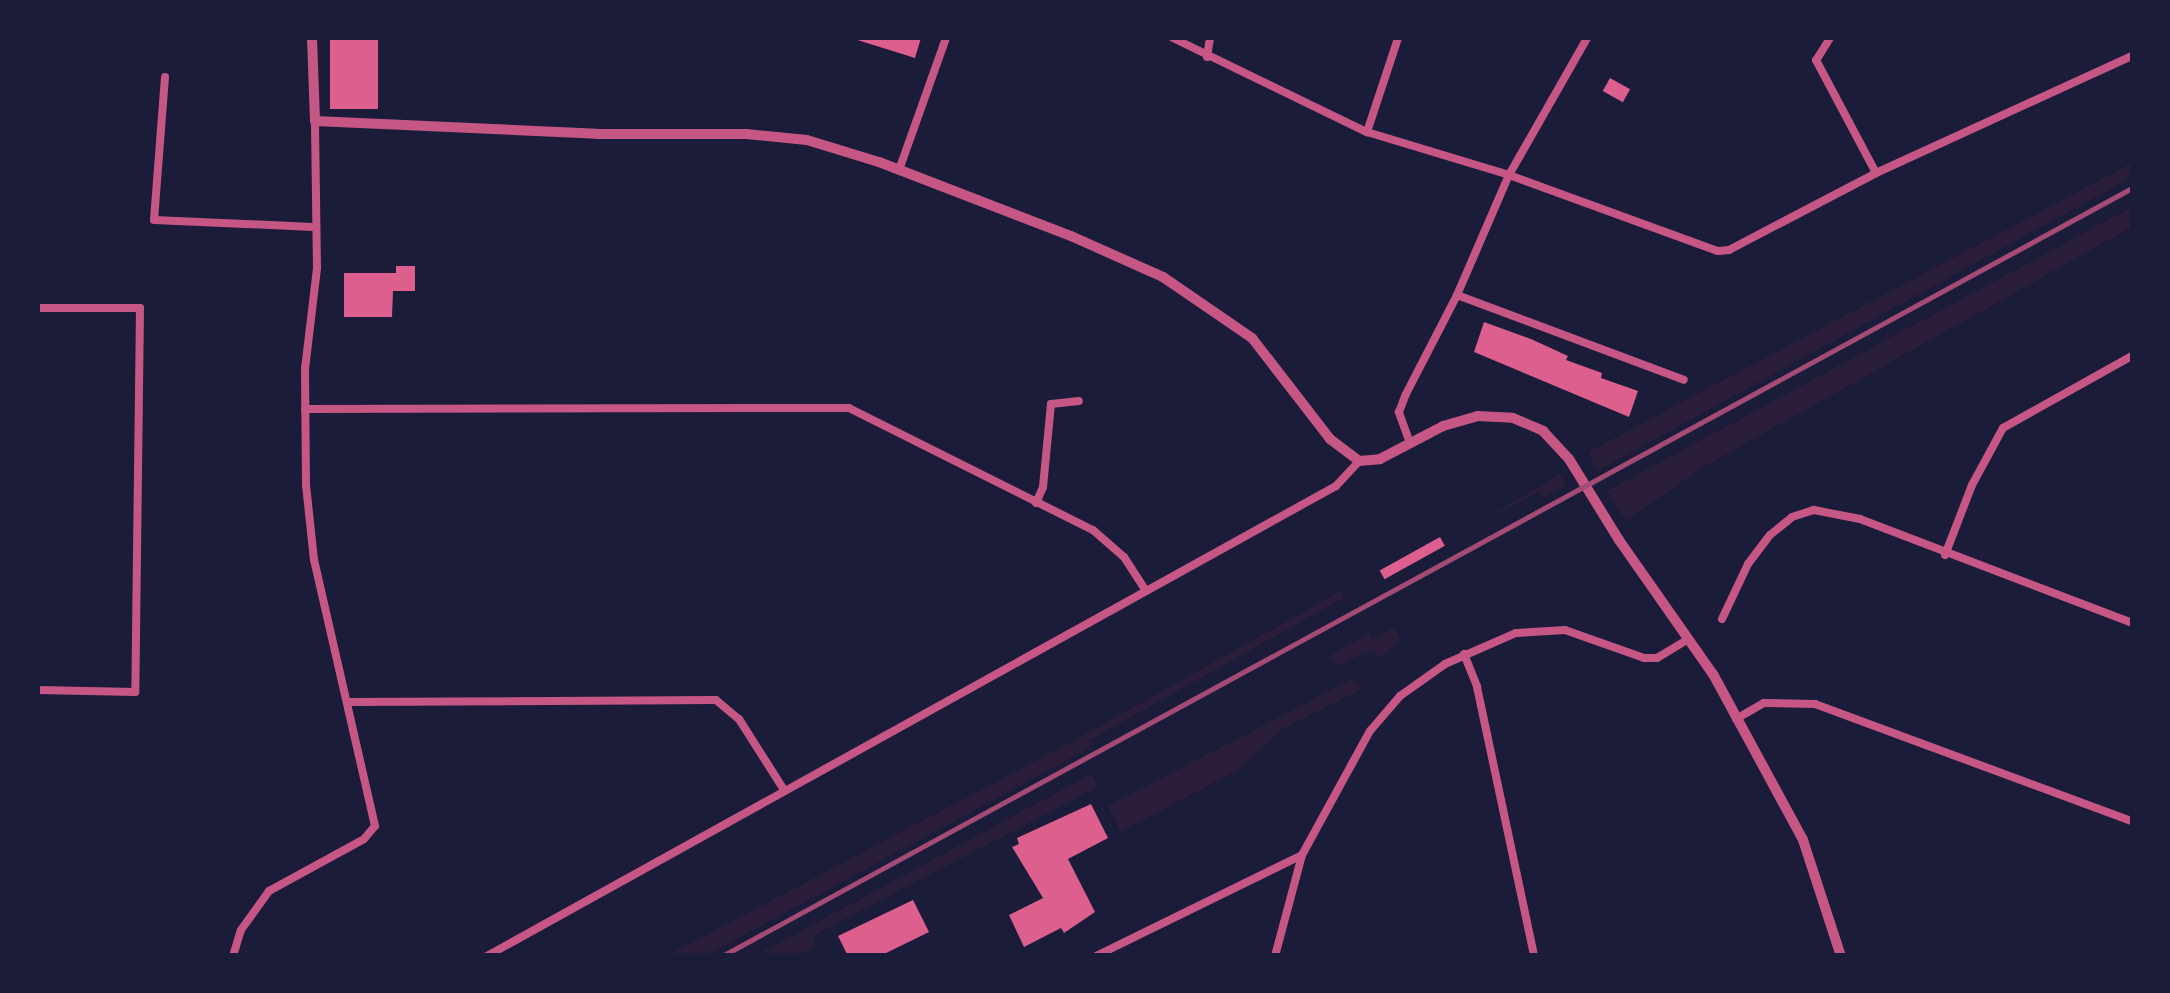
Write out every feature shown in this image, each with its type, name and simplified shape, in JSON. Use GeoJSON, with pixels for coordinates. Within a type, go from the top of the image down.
{"type":"FeatureCollection","features":[{"type":"Feature","properties":{"kind":"street"},"geometry":{"type":"LineString","coordinates":[[233,956],[241,930],[269,891],[364,839],[375,826],[314,560],[304,409],[316,268],[312,38]]}},
{"type":"Feature","properties":{"kind":"street"},"geometry":{"type":"LineString","coordinates":[[900,170],[946,38]]}},
{"type":"Feature","properties":{"kind":"street"},"geometry":{"type":"LineString","coordinates":[[1173,38],[1368,132],[1508,174],[1718,252],[1730,250],[1876,173],[2132,56]]}},
{"type":"Feature","properties":{"kind":"street"},"geometry":{"type":"LineString","coordinates":[[1207,57],[1210,38]]}},
{"type":"Feature","properties":{"kind":"street"},"geometry":{"type":"LineString","coordinates":[[1368,132],[1398,38]]}},
{"type":"Feature","properties":{"kind":"street"},"geometry":{"type":"LineString","coordinates":[[1410,443],[1400,412],[1457,295],[1508,174],[1587,38]]}},
{"type":"Feature","properties":{"kind":"street"},"geometry":{"type":"LineString","coordinates":[[1830,38],[1816,60],[1876,173]]}},
{"type":"Feature","properties":{"kind":"street"},"geometry":{"type":"LineString","coordinates":[[166,77],[154,220],[314,227]]}},
{"type":"Feature","properties":{"kind":"street"},"geometry":{"type":"LineString","coordinates":[[315,122],[597,134],[746,134],[807,140],[900,170],[1163,277],[1252,338],[1330,440],[1359,461],[1380,459],[1460,418],[1513,418],[1543,431],[1582,477],[1736,719],[1803,840],[1841,956]]}},
{"type":"Feature","properties":{"kind":"street"},"geometry":{"type":"LineString","coordinates":[[1457,295],[1684,380]]}},
{"type":"Feature","properties":{"kind":"street"},"geometry":{"type":"LineString","coordinates":[[38,308],[140,308],[136,692],[38,690]]}},
{"type":"Feature","properties":{"kind":"street"},"geometry":{"type":"LineString","coordinates":[[1945,555],[1972,484],[2003,428],[2132,356]]}},
{"type":"Feature","properties":{"kind":"street"},"geometry":{"type":"LineString","coordinates":[[1036,503],[1043,487],[1050,404],[1079,402]]}},
{"type":"Feature","properties":{"kind":"street"},"geometry":{"type":"LineString","coordinates":[[304,409],[849,408],[1109,542],[1145,589]]}},
{"type":"Feature","properties":{"kind":"street"},"geometry":{"type":"LineString","coordinates":[[487,956],[1336,486],[1359,461]]}},
{"type":"Feature","properties":{"kind":"street"},"geometry":{"type":"LineString","coordinates":[[1722,619],[1748,564],[1770,535],[1792,517],[1814,510],[1860,519],[1945,555],[2132,623]]}},
{"type":"Feature","properties":{"kind":"street"},"geometry":{"type":"LineString","coordinates":[[1275,956],[1302,854],[1370,731],[1400,696],[1464,654],[1516,633],[1543,629],[1581,634],[1644,658],[1656,658],[1688,639]]}},
{"type":"Feature","properties":{"kind":"street"},"geometry":{"type":"LineString","coordinates":[[1464,654],[1477,687],[1534,956]]}},
{"type":"Feature","properties":{"kind":"street"},"geometry":{"type":"LineString","coordinates":[[348,702],[716,700],[739,719],[784,790]]}},
{"type":"Feature","properties":{"kind":"street"},"geometry":{"type":"LineString","coordinates":[[1736,719],[1764,703],[1782,700],[1816,704],[2132,821]]}},
{"type":"Feature","properties":{"kind":"street"},"geometry":{"type":"LineString","coordinates":[[1096,956],[1302,854]]}},
{"type":"Feature","properties":{"kind":"shaded area"},"geometry":{"type":"Polygon","coordinates":[[[2132,163],[2132,177],[1597,471],[1588,452],[2132,163]]]}},
{"type":"Feature","properties":{"kind":"shaded area"},"geometry":{"type":"Polygon","coordinates":[[[2132,207],[2132,227],[1700,469],[1626,521],[1607,491],[2132,207]]]}},
{"type":"Feature","properties":{"kind":"shaded area"},"geometry":{"type":"Polygon","coordinates":[[[1560,474],[1566,485],[1544,498],[1539,491],[1450,540],[1560,474]]]}},
{"type":"Feature","properties":{"kind":"shaded area"},"geometry":{"type":"Polygon","coordinates":[[[1341,591],[1344,598],[1090,740],[1092,744],[1080,753],[707,955],[668,955],[1064,746],[1341,591]]]}},
{"type":"Feature","properties":{"kind":"shaded area"},"geometry":{"type":"Polygon","coordinates":[[[1395,627],[1401,639],[1380,658],[1372,650],[1336,666],[1330,655],[1369,634],[1372,639],[1395,627]]]}},
{"type":"Feature","properties":{"kind":"shaded area"},"geometry":{"type":"Polygon","coordinates":[[[1352,679],[1362,689],[1280,730],[1241,768],[1121,832],[1108,806],[1352,679]]]}},
{"type":"Feature","properties":{"kind":"shaded area"},"geometry":{"type":"Polygon","coordinates":[[[1091,774],[1098,787],[812,936],[816,947],[800,955],[757,955],[1091,774]]]}},
{"type":"Feature","properties":{"kind":"building"},"geometry":{"type":"Polygon","coordinates":[[[330,38],[378,38],[378,109],[330,109],[330,38]]]}},
{"type":"Feature","properties":{"kind":"building"},"geometry":{"type":"Polygon","coordinates":[[[851,38],[921,38],[915,58],[851,38]]]}},
{"type":"Feature","properties":{"kind":"building"},"geometry":{"type":"Polygon","coordinates":[[[1610,78],[1630,89],[1623,102],[1603,91],[1610,78]]]}},
{"type":"Feature","properties":{"kind":"building"},"geometry":{"type":"Polygon","coordinates":[[[396,266],[415,266],[415,291],[393,291],[392,317],[344,317],[344,273],[396,273],[396,266]]]}},
{"type":"Feature","properties":{"kind":"building"},"geometry":{"type":"Polygon","coordinates":[[[1484,322],[1531,339],[1568,356],[1566,360],[1602,373],[1601,378],[1638,391],[1629,417],[1474,352],[1484,322]]]}},
{"type":"Feature","properties":{"kind":"building"},"geometry":{"type":"Polygon","coordinates":[[[1440,537],[1445,546],[1384,579],[1380,570],[1440,537]]]}},
{"type":"Feature","properties":{"kind":"building"},"geometry":{"type":"Polygon","coordinates":[[[1091,804],[1108,838],[1068,859],[1095,912],[1064,933],[1061,928],[1024,947],[1009,915],[1043,898],[1012,847],[1019,844],[1017,838],[1091,804]]]}},
{"type":"Feature","properties":{"kind":"building"},"geometry":{"type":"Polygon","coordinates":[[[913,900],[929,932],[880,956],[848,956],[838,936],[913,900]]]}},
{"type":"Feature","properties":{"kind":"railway"},"geometry":{"type":"LineString","coordinates":[[722,956],[2132,188]]}}]}
